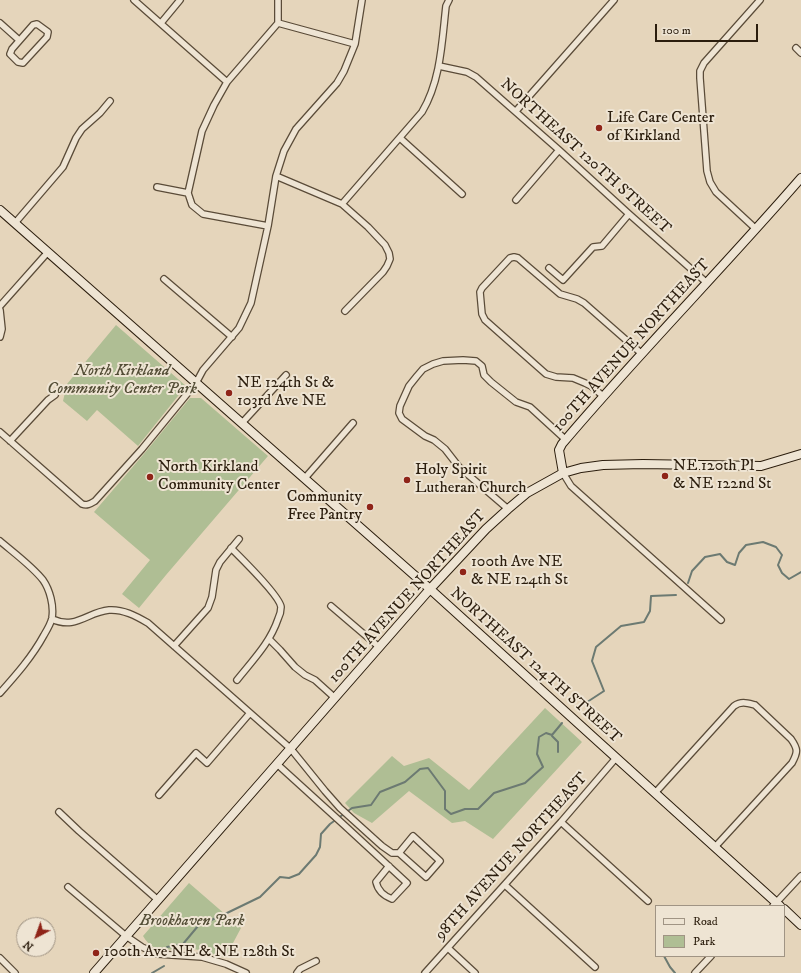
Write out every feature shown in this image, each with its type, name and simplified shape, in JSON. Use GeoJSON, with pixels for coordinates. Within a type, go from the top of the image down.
{"type":"FeatureCollection","features":[{"type":"Feature","properties":{"kind":"main road","name":"100TH AVENUE NORTHEAST"},"geometry":{"type":"LineString","coordinates":[[94,973],[430,589],[486,529],[527,493],[562,473],[559,450],[566,440],[801,178]]}},
{"type":"Feature","properties":{"kind":"main road","name":"NORTHEAST 124TH STREET"},"geometry":{"type":"LineString","coordinates":[[0,210],[430,589],[656,793],[776,905]]}},
{"type":"Feature","properties":{"kind":"main road"},"geometry":{"type":"LineString","coordinates":[[562,473],[603,464],[761,466],[801,454]]}},
{"type":"Feature","properties":{"kind":"main road"},"geometry":{"type":"LineString","coordinates":[[785,910],[801,925]]}},
{"type":"Feature","properties":{"kind":"street"},"geometry":{"type":"LineString","coordinates":[[134,0],[227,82]]}},
{"type":"Feature","properties":{"kind":"street"},"geometry":{"type":"LineString","coordinates":[[161,23],[180,0]]}},
{"type":"Feature","properties":{"kind":"street"},"geometry":{"type":"LineString","coordinates":[[268,226],[203,214],[192,205],[188,193],[202,131],[214,105],[227,82],[278,23],[278,0]]}},
{"type":"Feature","properties":{"kind":"street"},"geometry":{"type":"LineString","coordinates":[[0,432],[85,505],[90,505],[95,501],[142,449],[196,383],[203,370],[239,328],[251,303],[268,226],[276,176],[284,151],[296,129],[337,84],[344,71],[355,44],[362,0]]}},
{"type":"Feature","properties":{"kind":"street"},"geometry":{"type":"LineString","coordinates":[[342,204],[422,112],[428,101],[439,66],[446,6],[449,0]]}},
{"type":"Feature","properties":{"kind":"street"},"geometry":{"type":"LineString","coordinates":[[516,111],[614,0]]}},
{"type":"Feature","properties":{"kind":"street"},"geometry":{"type":"LineString","coordinates":[[756,229],[716,192],[710,182],[707,165],[700,71],[704,63],[760,0]]}},
{"type":"Feature","properties":{"kind":"street"},"geometry":{"type":"LineString","coordinates":[[0,23],[19,40]]}},
{"type":"Feature","properties":{"kind":"street"},"geometry":{"type":"LineString","coordinates":[[278,23],[355,44]]}},
{"type":"Feature","properties":{"kind":"street"},"geometry":{"type":"LineString","coordinates":[[37,24],[48,32],[47,37],[23,63],[18,62],[10,54],[12,48],[19,40],[33,25],[37,24]]}},
{"type":"Feature","properties":{"kind":"street"},"geometry":{"type":"LineString","coordinates":[[796,48],[801,53]]}},
{"type":"Feature","properties":{"kind":"street","name":"NORTHEAST 120TH STREET"},"geometry":{"type":"LineString","coordinates":[[439,66],[467,72],[476,77],[516,111],[707,283]]}},
{"type":"Feature","properties":{"kind":"street"},"geometry":{"type":"LineString","coordinates":[[15,223],[64,167],[76,138],[82,129],[100,113],[110,101]]}},
{"type":"Feature","properties":{"kind":"street"},"geometry":{"type":"LineString","coordinates":[[400,138],[462,194]]}},
{"type":"Feature","properties":{"kind":"street"},"geometry":{"type":"LineString","coordinates":[[516,200],[559,150]]}},
{"type":"Feature","properties":{"kind":"street"},"geometry":{"type":"LineString","coordinates":[[276,176],[342,204],[368,227],[385,245],[390,259],[387,266],[345,311]]}},
{"type":"Feature","properties":{"kind":"street"},"geometry":{"type":"LineString","coordinates":[[158,187],[188,193]]}},
{"type":"Feature","properties":{"kind":"street"},"geometry":{"type":"LineString","coordinates":[[549,268],[563,280],[593,248],[602,246],[629,214]]}},
{"type":"Feature","properties":{"kind":"street"},"geometry":{"type":"LineString","coordinates":[[0,306],[48,252]]}},
{"type":"Feature","properties":{"kind":"street"},"geometry":{"type":"LineString","coordinates":[[604,396],[591,386],[573,378],[556,377],[546,374],[485,320],[482,314],[480,292],[482,288],[510,258],[518,258],[560,294],[577,299],[584,303],[642,354]]}},
{"type":"Feature","properties":{"kind":"street"},"geometry":{"type":"LineString","coordinates":[[164,279],[232,337]]}},
{"type":"Feature","properties":{"kind":"street"},"geometry":{"type":"LineString","coordinates":[[0,310],[2,328],[0,337]]}},
{"type":"Feature","properties":{"kind":"street"},"geometry":{"type":"LineString","coordinates":[[508,509],[459,467],[445,449],[434,440],[424,436],[402,419],[399,413],[400,406],[409,386],[417,376],[423,369],[432,364],[443,361],[476,361],[482,366],[484,375],[491,382],[516,402],[530,407],[566,440]]}},
{"type":"Feature","properties":{"kind":"street"},"geometry":{"type":"LineString","coordinates":[[242,423],[286,375]]}},
{"type":"Feature","properties":{"kind":"street"},"geometry":{"type":"LineString","coordinates":[[10,441],[48,400],[55,395]]}},
{"type":"Feature","properties":{"kind":"street"},"geometry":{"type":"LineString","coordinates":[[305,478],[353,423]]}},
{"type":"Feature","properties":{"kind":"street"},"geometry":{"type":"LineString","coordinates":[[562,473],[571,486],[721,620]]}},
{"type":"Feature","properties":{"kind":"street"},"geometry":{"type":"LineString","coordinates":[[174,646],[208,608],[212,597],[216,570],[220,562],[239,539]]}},
{"type":"Feature","properties":{"kind":"street"},"geometry":{"type":"LineString","coordinates":[[0,541],[37,573],[44,581],[49,591],[52,606],[52,619],[37,649],[0,693]]}},
{"type":"Feature","properties":{"kind":"street"},"geometry":{"type":"LineString","coordinates":[[231,548],[272,591],[281,607],[274,632],[236,680]]}},
{"type":"Feature","properties":{"kind":"street"},"geometry":{"type":"LineString","coordinates":[[331,606],[379,647]]}},
{"type":"Feature","properties":{"kind":"street"},"geometry":{"type":"LineString","coordinates":[[52,619],[59,622],[71,623],[99,612],[110,610],[125,612],[148,623],[291,748],[340,808],[382,846],[392,853],[399,853],[426,877],[440,861],[413,836],[399,853]]}},
{"type":"Feature","properties":{"kind":"street"},"geometry":{"type":"LineString","coordinates":[[269,639],[295,667],[305,675],[315,680],[335,698]]}},
{"type":"Feature","properties":{"kind":"street"},"geometry":{"type":"LineString","coordinates":[[656,793],[734,706],[742,702],[755,705],[796,745],[796,757],[715,847]]}},
{"type":"Feature","properties":{"kind":"street"},"geometry":{"type":"LineString","coordinates":[[159,795],[196,753],[207,763],[250,713]]}},
{"type":"Feature","properties":{"kind":"street","name":"98TH AVENUE NORTHEAST"},"geometry":{"type":"LineString","coordinates":[[425,973],[561,822],[616,758]]}},
{"type":"Feature","properties":{"kind":"street"},"geometry":{"type":"LineString","coordinates":[[277,764],[334,815],[343,824],[389,866],[407,883],[392,899],[382,893],[377,887],[376,882],[389,866]]}},
{"type":"Feature","properties":{"kind":"street"},"geometry":{"type":"LineString","coordinates":[[59,812],[158,900]]}},
{"type":"Feature","properties":{"kind":"street"},"geometry":{"type":"LineString","coordinates":[[561,822],[648,901]]}},
{"type":"Feature","properties":{"kind":"street"},"geometry":{"type":"LineString","coordinates":[[776,905],[801,876]]}},
{"type":"Feature","properties":{"kind":"street"},"geometry":{"type":"LineString","coordinates":[[505,885],[595,967]]}},
{"type":"Feature","properties":{"kind":"street"},"geometry":{"type":"LineString","coordinates":[[68,887],[126,936],[142,947],[157,954],[202,957],[226,964],[246,973]]}},
{"type":"Feature","properties":{"kind":"street"},"geometry":{"type":"LineString","coordinates":[[448,948],[475,973]]}},
{"type":"Feature","properties":{"kind":"street"},"geometry":{"type":"LineString","coordinates":[[695,973],[710,957]]}},
{"type":"Feature","properties":{"kind":"street"},"geometry":{"type":"LineString","coordinates":[[0,958],[15,973]]}},
{"type":"Feature","properties":{"kind":"street"},"geometry":{"type":"LineString","coordinates":[[297,973],[300,969],[316,961]]}},
{"type":"Feature","properties":{"kind":"green space","name":"North Kirkland Community Center Park"},"geometry":{"type":"Polygon","coordinates":[[[116,325],[186,386],[138,446],[97,410],[87,421],[63,401],[67,384],[116,325]]]}},
{"type":"Feature","properties":{"kind":"green space","name":"North Kirkland Community Center Park"},"geometry":{"type":"Polygon","coordinates":[[[190,398],[201,398],[268,456],[139,608],[122,594],[150,560],[94,512],[190,398]]]}},
{"type":"Feature","properties":{"kind":"green space"},"geometry":{"type":"Polygon","coordinates":[[[545,708],[582,742],[493,839],[465,821],[452,823],[409,791],[372,823],[354,813],[345,803],[392,756],[404,766],[429,758],[469,790],[545,708]]]}},
{"type":"Feature","properties":{"kind":"green space","name":"Brookhaven Park"},"geometry":{"type":"Polygon","coordinates":[[[189,883],[241,928],[225,958],[187,948],[166,950],[160,949],[148,943],[143,936],[189,883]]]}},
{"type":"Feature","properties":{"kind":"waterway"},"geometry":{"type":"LineString","coordinates":[[688,583],[692,571],[705,557],[720,554],[727,562],[735,565],[739,553],[746,545],[763,542],[776,547],[782,555],[778,565],[782,573],[789,579],[801,572]]}},
{"type":"Feature","properties":{"kind":"waterway"},"geometry":{"type":"LineString","coordinates":[[578,708],[604,691],[592,661],[596,647],[621,626],[644,622],[650,611],[651,596],[676,595]]}},
{"type":"Feature","properties":{"kind":"waterway"},"geometry":{"type":"LineString","coordinates":[[167,947],[183,944],[198,926],[260,897],[280,877],[289,878],[299,874],[316,855],[320,847],[321,834],[330,824],[352,808],[371,805],[380,792],[405,782],[420,769],[428,768],[445,791],[445,809],[451,814],[465,809],[478,809],[494,793],[525,783],[543,767],[537,754],[539,737],[546,733],[552,735],[562,723]]}},
{"type":"Feature","properties":{"kind":"waterway"},"geometry":{"type":"LineString","coordinates":[[552,736],[558,742],[558,752]]}},
{"type":"Feature","properties":{"kind":"waterway"},"geometry":{"type":"LineString","coordinates":[[665,957],[675,973]]}},
{"type":"Feature","properties":{"kind":"waterway"},"geometry":{"type":"LineString","coordinates":[[152,973],[164,966]]}},
{"type":"Feature","properties":{"kind":"place","name":"Life Care Center of Kirkland"},"geometry":{"type":"Point","coordinates":[599,128]}},
{"type":"Feature","properties":{"kind":"place","name":"NE 124th St & 103rd Ave NE"},"geometry":{"type":"Point","coordinates":[229,393]}},
{"type":"Feature","properties":{"kind":"place","name":"NE 120th Pl & NE 122nd St"},"geometry":{"type":"Point","coordinates":[665,476]}},
{"type":"Feature","properties":{"kind":"place","name":"North Kirkland Community Center"},"geometry":{"type":"Point","coordinates":[150,477]}},
{"type":"Feature","properties":{"kind":"place","name":"Holy Spirit Lutheran Church"},"geometry":{"type":"Point","coordinates":[407,480]}},
{"type":"Feature","properties":{"kind":"place","name":"Community Free Pantry"},"geometry":{"type":"Point","coordinates":[370,507]}},
{"type":"Feature","properties":{"kind":"place","name":"100th Ave NE & NE 124th St"},"geometry":{"type":"Point","coordinates":[463,572]}},
{"type":"Feature","properties":{"kind":"place","name":"100th Ave NE & NE 128th St"},"geometry":{"type":"Point","coordinates":[96,953]}}]}
